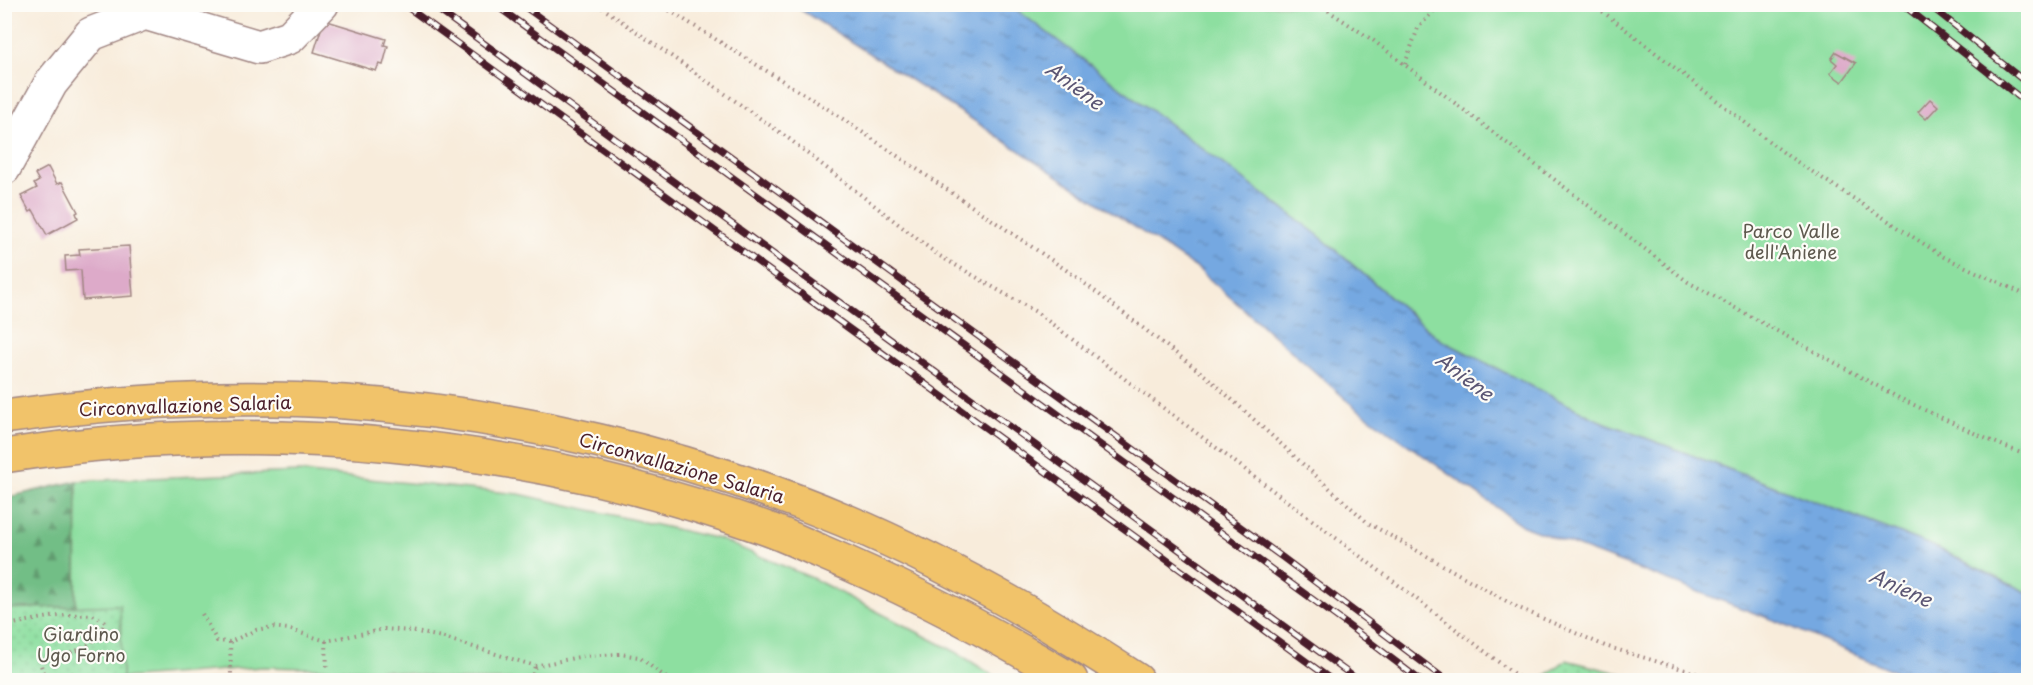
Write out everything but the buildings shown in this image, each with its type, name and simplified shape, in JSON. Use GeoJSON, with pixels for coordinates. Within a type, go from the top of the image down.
{"type":"FeatureCollection","features":[{"type":"Feature","properties":{"kind":"highway","name":"Circonvallazione Salaria"},"geometry":{"type":"LineString","coordinates":[[4,417],[174,402],[238,399],[314,400],[478,418],[581,437],[627,448],[738,482],[843,520],[909,550],[993,593],[1076,641],[1137,681]]}},
{"type":"Feature","properties":{"kind":"highway","name":"Circonvallazione Salaria"},"geometry":{"type":"LineString","coordinates":[[4,456],[143,440],[272,438],[403,445],[555,468],[619,482],[768,529],[924,597],[1024,652],[1071,681]]}},
{"type":"Feature","properties":{"kind":"lane"},"geometry":{"type":"LineString","coordinates":[[4,168],[51,83],[91,34],[144,13],[259,47],[290,37],[322,4]]}},
{"type":"Feature","properties":{"kind":"path"},"geometry":{"type":"LineString","coordinates":[[597,4],[788,138],[938,255],[1036,312],[1522,681]]}},
{"type":"Feature","properties":{"kind":"path"},"geometry":{"type":"LineString","coordinates":[[659,4],[831,111],[1074,276],[1207,377],[1368,523],[1517,607],[1605,646],[1719,681]]}},
{"type":"Feature","properties":{"kind":"path"},"geometry":{"type":"LineString","coordinates":[[1317,4],[1405,64],[1688,282],[1899,398],[2028,456]]}},
{"type":"Feature","properties":{"kind":"path"},"geometry":{"type":"LineString","coordinates":[[1405,64],[1418,28],[1440,4]]}},
{"type":"Feature","properties":{"kind":"path"},"geometry":{"type":"LineString","coordinates":[[1593,4],[1788,156],[1944,257],[2028,296]]}},
{"type":"Feature","properties":{"kind":"path"},"geometry":{"type":"LineString","coordinates":[[202,614],[217,641],[230,642],[256,630],[272,627],[288,629],[326,641],[384,629],[412,631],[441,637],[535,666],[584,656],[620,654],[639,657],[669,681]]}},
{"type":"Feature","properties":{"kind":"path"},"geometry":{"type":"LineString","coordinates":[[4,626],[30,621],[94,615],[105,621],[102,631],[94,642],[71,653],[44,660],[41,665],[43,672],[54,676],[77,673],[77,681]]}},
{"type":"Feature","properties":{"kind":"path"},"geometry":{"type":"LineString","coordinates":[[326,641],[327,671]]}},
{"type":"Feature","properties":{"kind":"path"},"geometry":{"type":"LineString","coordinates":[[230,642],[231,674]]}},
{"type":"Feature","properties":{"kind":"path"},"geometry":{"type":"LineString","coordinates":[[531,681],[535,666]]}},
{"type":"Feature","properties":{"kind":"green space","name":"Parco Valle dell'Aniene"},"geometry":{"type":"Polygon","coordinates":[[[1010,5],[2028,5],[2028,593],[1933,546],[1598,420],[1439,339],[1318,235],[1010,5]]]}},
{"type":"Feature","properties":{"kind":"green space"},"geometry":{"type":"Polygon","coordinates":[[[299,472],[519,494],[719,539],[812,578],[956,652],[1000,680],[455,680],[385,670],[263,667],[122,678],[120,605],[76,607],[77,481],[299,472]]]}},
{"type":"Feature","properties":{"kind":"green space"},"geometry":{"type":"Polygon","coordinates":[[[77,481],[76,607],[5,609],[4,498],[77,481]]]}},
{"type":"Feature","properties":{"kind":"green space","name":"Giardino Ugo Forno"},"geometry":{"type":"Polygon","coordinates":[[[120,605],[122,678],[5,680],[5,609],[120,605]]]}},
{"type":"Feature","properties":{"kind":"green space"},"geometry":{"type":"Polygon","coordinates":[[[1566,660],[1646,680],[1540,680],[1566,660]]]}},
{"type":"Feature","properties":{"kind":"water","name":"Aniene"},"geometry":{"type":"Polygon","coordinates":[[[793,5],[1010,5],[1318,235],[1439,339],[1598,420],[1933,546],[2028,593],[2028,680],[1915,680],[1789,626],[1523,526],[1356,408],[1198,269],[964,114],[793,5]]]}},
{"type":"Feature","properties":{"kind":"railway"},"geometry":{"type":"LineString","coordinates":[[403,4],[1332,680]]}},
{"type":"Feature","properties":{"kind":"railway"},"geometry":{"type":"LineString","coordinates":[[430,4],[1358,680]]}},
{"type":"Feature","properties":{"kind":"railway"},"geometry":{"type":"LineString","coordinates":[[494,4],[1215,528],[1420,680]]}},
{"type":"Feature","properties":{"kind":"railway"},"geometry":{"type":"LineString","coordinates":[[521,4],[1282,557],[1446,680]]}},
{"type":"Feature","properties":{"kind":"railway"},"geometry":{"type":"LineString","coordinates":[[1902,4],[2028,104]]}},
{"type":"Feature","properties":{"kind":"railway"},"geometry":{"type":"LineString","coordinates":[[1928,4],[2028,84]]}}]}
